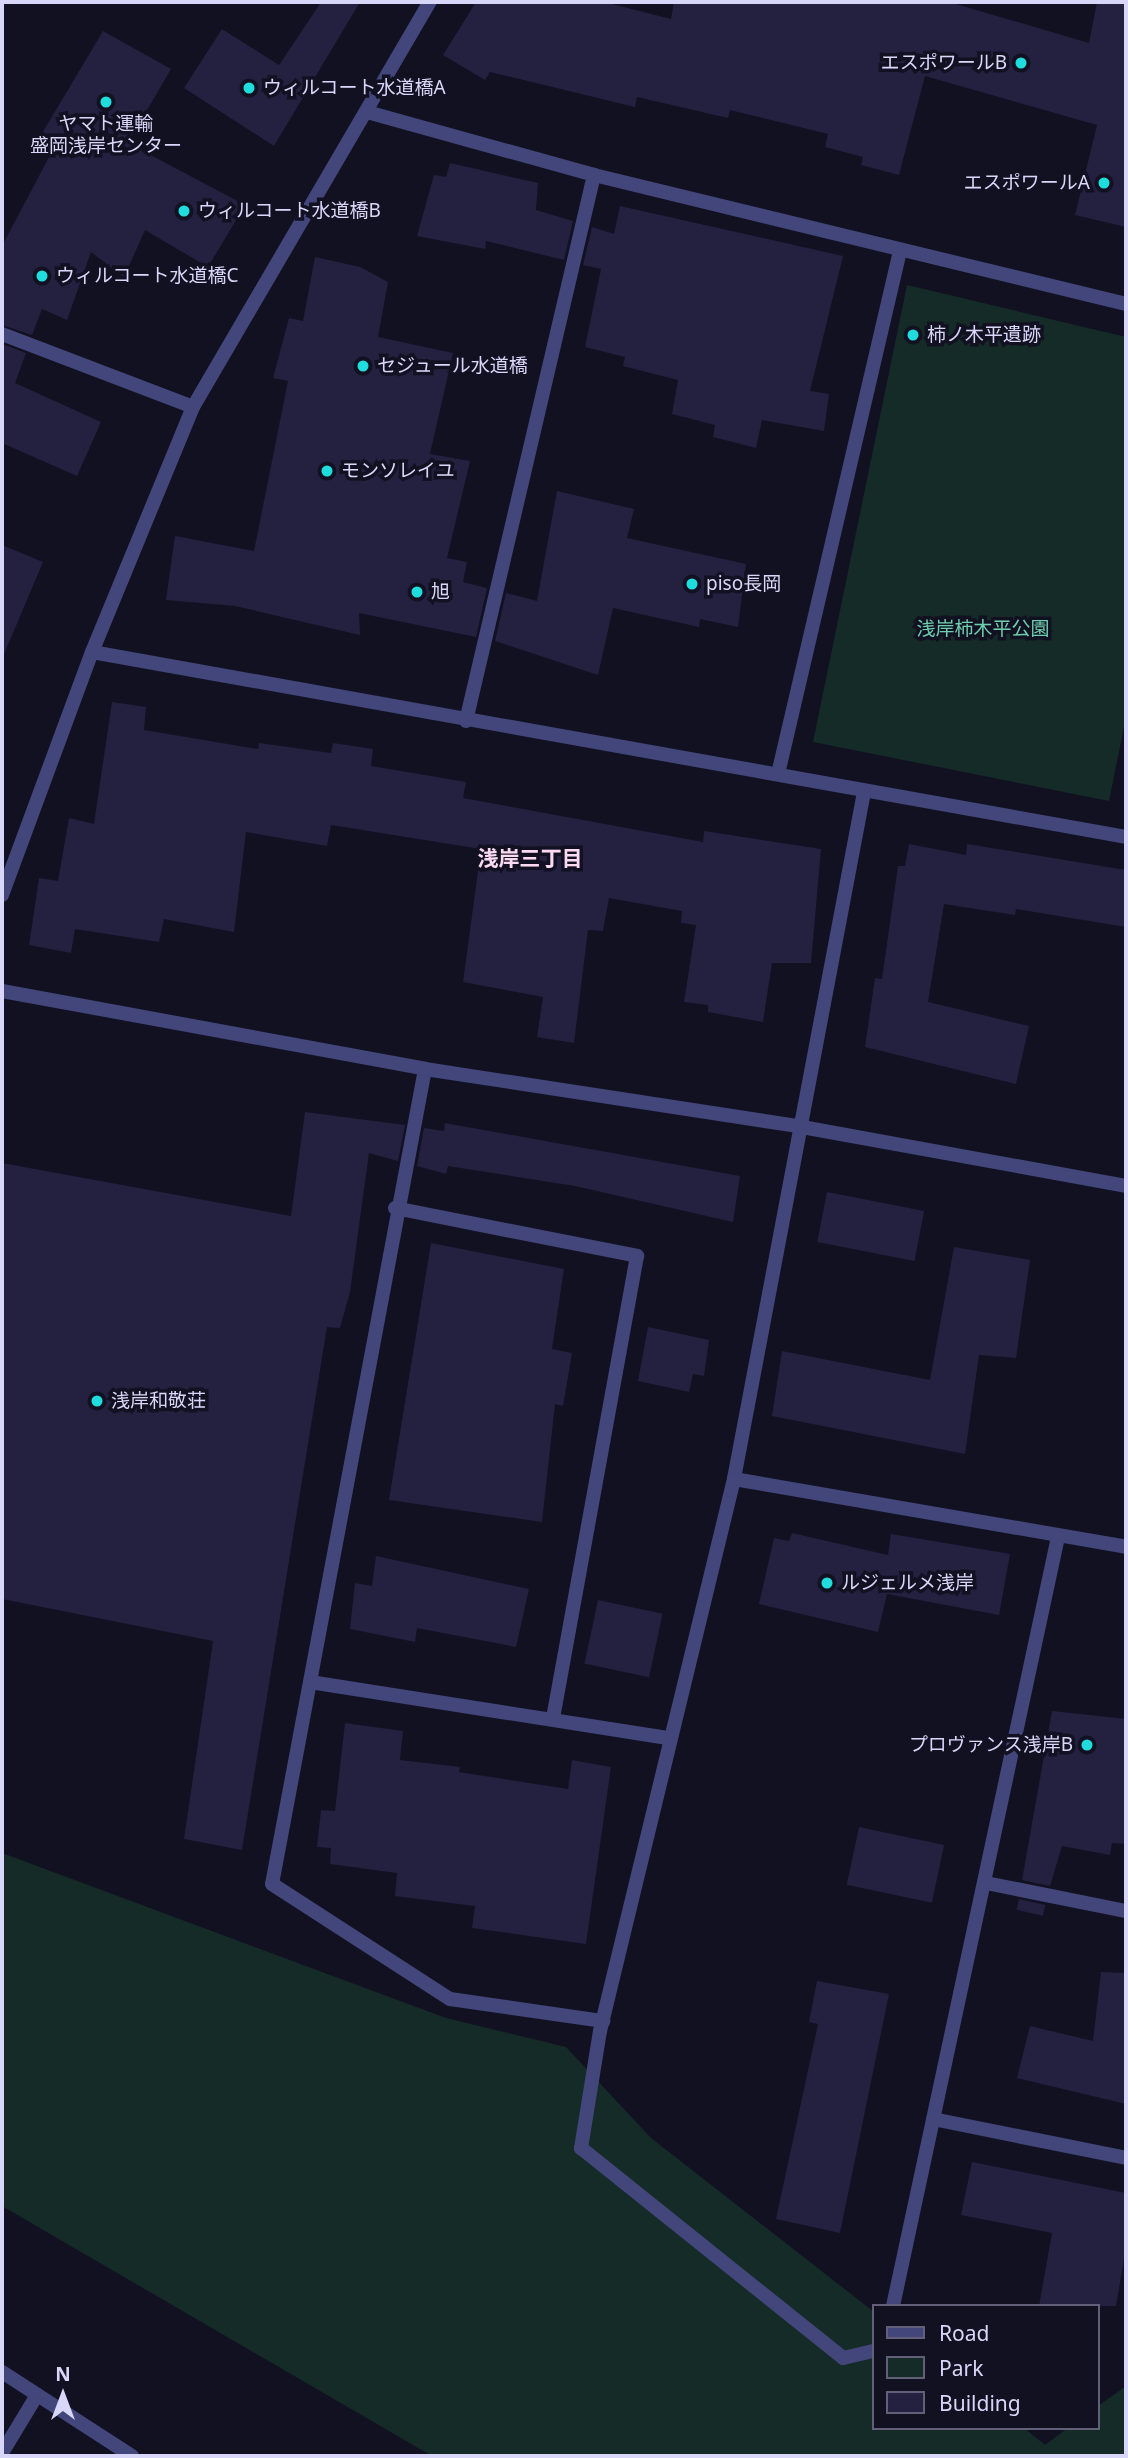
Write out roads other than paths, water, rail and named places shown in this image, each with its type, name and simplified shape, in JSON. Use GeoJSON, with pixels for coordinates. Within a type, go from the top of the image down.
{"type":"FeatureCollection","features":[{"type":"Feature","properties":{"kind":"street"},"geometry":{"type":"LineString","coordinates":[[2,895],[92,652],[193,407],[430,2]]}},
{"type":"Feature","properties":{"kind":"street"},"geometry":{"type":"LineString","coordinates":[[366,112],[594,175],[1126,304]]}},
{"type":"Feature","properties":{"kind":"street"},"geometry":{"type":"LineString","coordinates":[[466,721],[594,175]]}},
{"type":"Feature","properties":{"kind":"street"},"geometry":{"type":"LineString","coordinates":[[778,774],[900,251]]}},
{"type":"Feature","properties":{"kind":"street"},"geometry":{"type":"LineString","coordinates":[[2,334],[193,407]]}},
{"type":"Feature","properties":{"kind":"street"},"geometry":{"type":"LineString","coordinates":[[92,652],[1126,837]]}},
{"type":"Feature","properties":{"kind":"street"},"geometry":{"type":"LineString","coordinates":[[864,792],[734,1479],[667,1738],[603,2021],[581,2148],[843,2358],[872,2351]]}},
{"type":"Feature","properties":{"kind":"street"},"geometry":{"type":"LineString","coordinates":[[2,991],[425,1069],[802,1127],[1126,1186]]}},
{"type":"Feature","properties":{"kind":"street"},"geometry":{"type":"LineString","coordinates":[[425,1069],[395,1208],[272,1884],[450,1999],[603,2021]]}},
{"type":"Feature","properties":{"kind":"street"},"geometry":{"type":"LineString","coordinates":[[395,1208],[637,1256],[553,1717]]}},
{"type":"Feature","properties":{"kind":"street"},"geometry":{"type":"LineString","coordinates":[[734,1479],[1126,1547]]}},
{"type":"Feature","properties":{"kind":"street"},"geometry":{"type":"LineString","coordinates":[[893,2304],[1058,1537]]}},
{"type":"Feature","properties":{"kind":"street"},"geometry":{"type":"LineString","coordinates":[[310,1682],[553,1717],[667,1738]]}},
{"type":"Feature","properties":{"kind":"street"},"geometry":{"type":"LineString","coordinates":[[985,1883],[1126,1911]]}},
{"type":"Feature","properties":{"kind":"street"},"geometry":{"type":"LineString","coordinates":[[933,2119],[1126,2158]]}},
{"type":"Feature","properties":{"kind":"street"},"geometry":{"type":"LineString","coordinates":[[2,2372],[132,2456]]}},
{"type":"Feature","properties":{"kind":"street"},"geometry":{"type":"LineString","coordinates":[[2,2454],[37,2395]]}},
{"type":"Feature","properties":{"kind":"place","name":"エスポワールB"},"geometry":{"type":"Point","coordinates":[1021,63]}},
{"type":"Feature","properties":{"kind":"place","name":"ウィルコート水道橋A"},"geometry":{"type":"Point","coordinates":[249,88]}},
{"type":"Feature","properties":{"kind":"place","name":"ヤマト運輸 盛岡浅岸センター"},"geometry":{"type":"Point","coordinates":[106,102]}},
{"type":"Feature","properties":{"kind":"place","name":"エスポワールA"},"geometry":{"type":"Point","coordinates":[1104,183]}},
{"type":"Feature","properties":{"kind":"place","name":"ウィルコート水道橋B"},"geometry":{"type":"Point","coordinates":[184,211]}},
{"type":"Feature","properties":{"kind":"place","name":"ウィルコート水道橋C"},"geometry":{"type":"Point","coordinates":[42,276]}},
{"type":"Feature","properties":{"kind":"place","name":"柿ノ木平遺跡"},"geometry":{"type":"Point","coordinates":[913,335]}},
{"type":"Feature","properties":{"kind":"place","name":"セジュール水道橋"},"geometry":{"type":"Point","coordinates":[363,366]}},
{"type":"Feature","properties":{"kind":"place","name":"モンソレイユ"},"geometry":{"type":"Point","coordinates":[327,471]}},
{"type":"Feature","properties":{"kind":"place","name":"piso長岡"},"geometry":{"type":"Point","coordinates":[692,584]}},
{"type":"Feature","properties":{"kind":"place","name":"旭"},"geometry":{"type":"Point","coordinates":[417,592]}},
{"type":"Feature","properties":{"kind":"place","name":"浅岸和敬荘"},"geometry":{"type":"Point","coordinates":[97,1401]}},
{"type":"Feature","properties":{"kind":"place","name":"ルジェルメ浅岸"},"geometry":{"type":"Point","coordinates":[827,1583]}},
{"type":"Feature","properties":{"kind":"place","name":"プロヴァンス浅岸B"},"geometry":{"type":"Point","coordinates":[1087,1745]}},
{"type":"Feature","properties":{"kind":"district","name":"浅岸三丁目"},"geometry":{"type":"Point","coordinates":[530,858]}},
{"type":"Feature","properties":{"kind":"park label","name":"浅岸柿木平公園"},"geometry":{"type":"Point","coordinates":[983,629]}}]}
